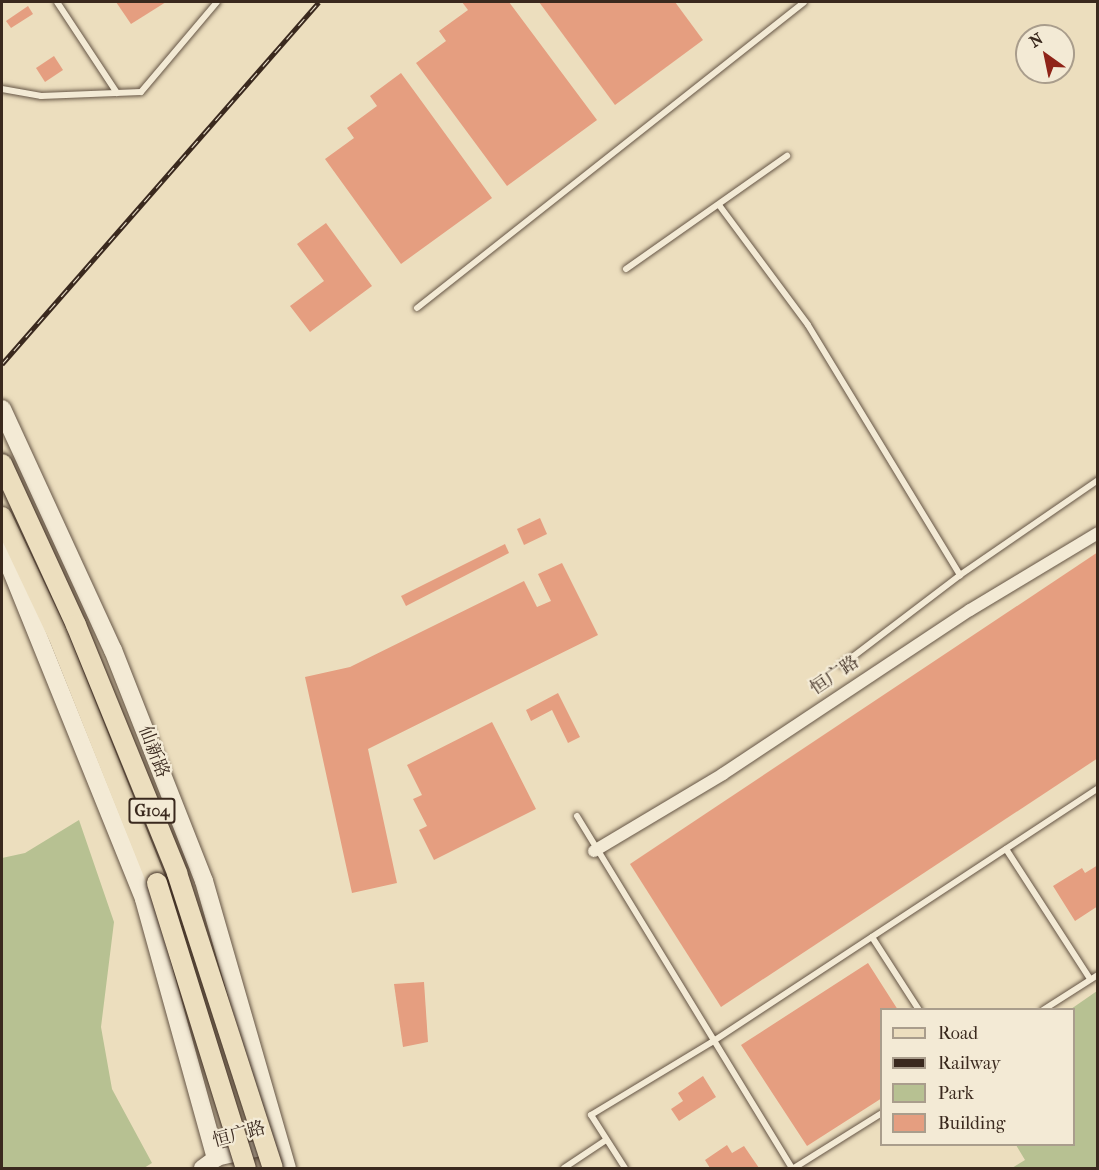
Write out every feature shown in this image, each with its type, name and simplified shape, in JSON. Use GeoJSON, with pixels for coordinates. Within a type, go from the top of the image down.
{"type":"FeatureCollection","features":[{"type":"Feature","properties":{"kind":"main road","name":"仙新路"},"geometry":{"type":"LineString","coordinates":[[2,409],[113,650],[204,881],[279,1144]]}},
{"type":"Feature","properties":{"kind":"main road","name":"仙新路"},"geometry":{"type":"LineString","coordinates":[[2,424],[152,759],[196,872],[279,1144],[289,1168]]}},
{"type":"Feature","properties":{"kind":"main road","name":"仙新路"},"geometry":{"type":"LineString","coordinates":[[2,464],[76,625],[177,873],[273,1168]]}},
{"type":"Feature","properties":{"kind":"main road"},"geometry":{"type":"LineString","coordinates":[[2,517],[58,635],[157,883],[244,1168]]}},
{"type":"Feature","properties":{"kind":"main road"},"geometry":{"type":"LineString","coordinates":[[2,547],[144,899],[213,1165]]}},
{"type":"Feature","properties":{"kind":"main road"},"geometry":{"type":"LineString","coordinates":[[2,559],[150,932],[213,1165]]}},
{"type":"Feature","properties":{"kind":"street","name":"恒广路"},"geometry":{"type":"LineString","coordinates":[[594,850],[723,774],[970,610],[1098,533]]}},
{"type":"Feature","properties":{"kind":"street","name":"恒广路"},"geometry":{"type":"LineString","coordinates":[[213,1165],[279,1144]]}},
{"type":"Feature","properties":{"kind":"street","name":"恒广路"},"geometry":{"type":"LineString","coordinates":[[244,1168],[279,1144]]}},
{"type":"Feature","properties":{"kind":"lane"},"geometry":{"type":"LineString","coordinates":[[57,2],[117,93]]}},
{"type":"Feature","properties":{"kind":"lane"},"geometry":{"type":"LineString","coordinates":[[2,89],[41,96],[141,92],[218,2]]}},
{"type":"Feature","properties":{"kind":"lane"},"geometry":{"type":"LineString","coordinates":[[417,308],[804,2]]}},
{"type":"Feature","properties":{"kind":"lane"},"geometry":{"type":"LineString","coordinates":[[626,269],[787,156]]}},
{"type":"Feature","properties":{"kind":"lane"},"geometry":{"type":"LineString","coordinates":[[719,205],[808,326],[960,575]]}},
{"type":"Feature","properties":{"kind":"lane"},"geometry":{"type":"LineString","coordinates":[[842,665],[960,575],[1098,480]]}},
{"type":"Feature","properties":{"kind":"lane"},"geometry":{"type":"LineString","coordinates":[[625,1168],[591,1115],[712,1042],[1098,788]]}},
{"type":"Feature","properties":{"kind":"lane"},"geometry":{"type":"LineString","coordinates":[[577,816],[594,850],[712,1042],[793,1168],[880,1114]]}},
{"type":"Feature","properties":{"kind":"lane"},"geometry":{"type":"LineString","coordinates":[[1006,849],[1090,980]]}},
{"type":"Feature","properties":{"kind":"lane"},"geometry":{"type":"LineString","coordinates":[[872,937],[918,1008]]}},
{"type":"Feature","properties":{"kind":"lane"},"geometry":{"type":"LineString","coordinates":[[1046,1008],[1098,975]]}},
{"type":"Feature","properties":{"kind":"lane"},"geometry":{"type":"LineString","coordinates":[[564,1168],[606,1140]]}},
{"type":"Feature","properties":{"kind":"green space"},"geometry":{"type":"Polygon","coordinates":[[[79,820],[114,922],[101,1027],[112,1089],[152,1163],[144,1168],[2,1168],[2,858],[25,853],[79,820]]]}},
{"type":"Feature","properties":{"kind":"green space"},"geometry":{"type":"Polygon","coordinates":[[[1097,991],[1097,1168],[1012,1168],[1025,1160],[1017,1146],[1075,1146],[1075,1008],[1072,1008],[1097,991]]]}},
{"type":"Feature","properties":{"kind":"building"},"geometry":{"type":"Polygon","coordinates":[[[116,2],[166,2],[131,24],[116,2]]]}},
{"type":"Feature","properties":{"kind":"building"},"geometry":{"type":"Polygon","coordinates":[[[462,2],[509,2],[597,120],[507,186],[416,63],[446,41],[439,31],[468,10],[462,2]]]}},
{"type":"Feature","properties":{"kind":"building"},"geometry":{"type":"Polygon","coordinates":[[[539,2],[675,2],[703,40],[615,105],[539,2]]]}},
{"type":"Feature","properties":{"kind":"building"},"geometry":{"type":"Polygon","coordinates":[[[28,6],[33,14],[11,28],[6,21],[28,6]]]}},
{"type":"Feature","properties":{"kind":"building"},"geometry":{"type":"Polygon","coordinates":[[[54,56],[63,70],[45,82],[36,68],[54,56]]]}},
{"type":"Feature","properties":{"kind":"building"},"geometry":{"type":"Polygon","coordinates":[[[401,73],[492,198],[401,264],[325,159],[354,138],[347,128],[377,106],[370,96],[401,73]]]}},
{"type":"Feature","properties":{"kind":"building"},"geometry":{"type":"Polygon","coordinates":[[[326,223],[372,286],[310,332],[290,306],[324,281],[297,244],[326,223]]]}},
{"type":"Feature","properties":{"kind":"building"},"geometry":{"type":"Polygon","coordinates":[[[540,518],[547,534],[524,545],[517,529],[540,518]]]}},
{"type":"Feature","properties":{"kind":"building"},"geometry":{"type":"Polygon","coordinates":[[[505,544],[509,553],[406,606],[401,596],[505,544]]]}},
{"type":"Feature","properties":{"kind":"building"},"geometry":{"type":"Polygon","coordinates":[[[1098,552],[1098,758],[721,1007],[630,864],[1098,552]]]}},
{"type":"Feature","properties":{"kind":"building"},"geometry":{"type":"Polygon","coordinates":[[[562,563],[598,635],[368,749],[397,883],[352,893],[305,677],[350,667],[524,581],[537,607],[551,601],[538,574],[562,563]]]}},
{"type":"Feature","properties":{"kind":"building"},"geometry":{"type":"Polygon","coordinates":[[[558,693],[580,737],[568,743],[552,710],[531,721],[526,710],[558,693]]]}},
{"type":"Feature","properties":{"kind":"building"},"geometry":{"type":"Polygon","coordinates":[[[492,722],[536,809],[434,860],[419,830],[427,826],[413,799],[422,795],[407,765],[492,722]]]}},
{"type":"Feature","properties":{"kind":"building"},"geometry":{"type":"Polygon","coordinates":[[[1098,865],[1098,906],[1075,921],[1053,886],[1082,868],[1085,873],[1098,865]]]}},
{"type":"Feature","properties":{"kind":"building"},"geometry":{"type":"Polygon","coordinates":[[[868,963],[897,1008],[880,1008],[880,1099],[807,1146],[741,1045],[868,963]]]}},
{"type":"Feature","properties":{"kind":"building"},"geometry":{"type":"Polygon","coordinates":[[[424,982],[428,1042],[403,1047],[394,984],[424,982]]]}},
{"type":"Feature","properties":{"kind":"building"},"geometry":{"type":"Polygon","coordinates":[[[703,1076],[716,1097],[679,1121],[671,1109],[683,1101],[678,1093],[703,1076]]]}},
{"type":"Feature","properties":{"kind":"building"},"geometry":{"type":"Polygon","coordinates":[[[727,1145],[732,1153],[744,1146],[759,1168],[710,1168],[705,1160],[727,1145]]]}},
{"type":"Feature","properties":{"kind":"railway"},"geometry":{"type":"LineString","coordinates":[[2,364],[319,2]]}}]}
